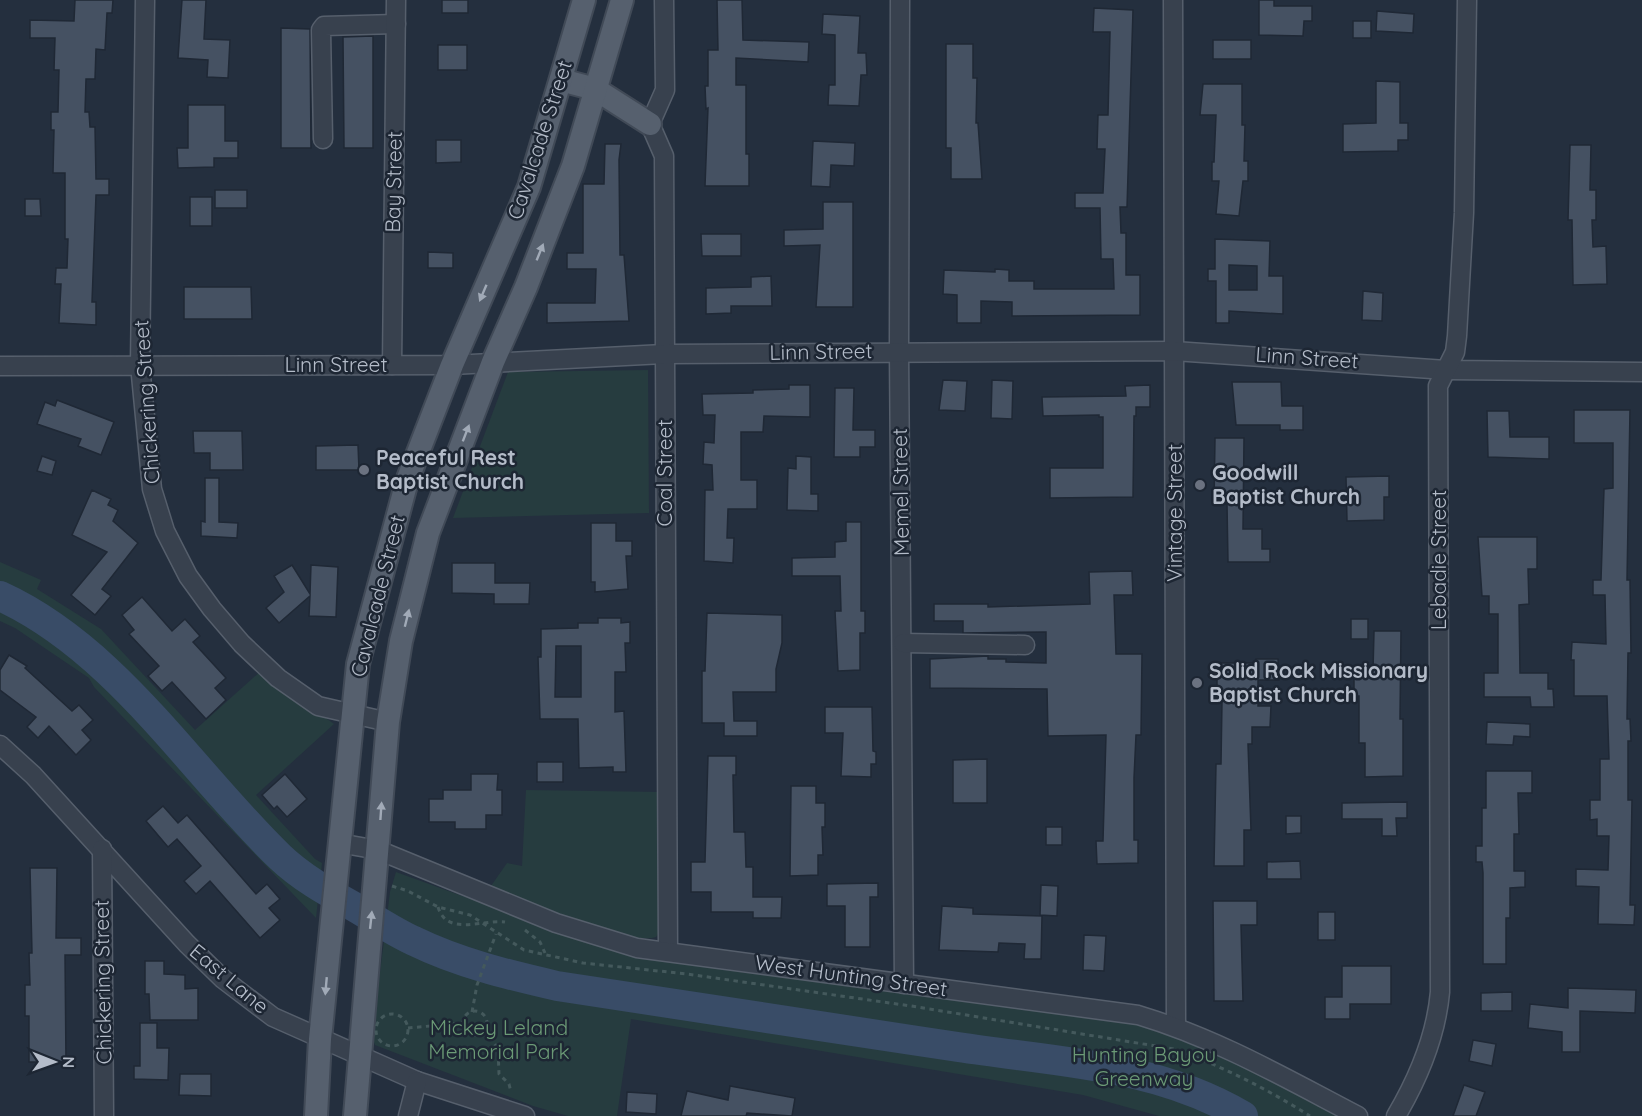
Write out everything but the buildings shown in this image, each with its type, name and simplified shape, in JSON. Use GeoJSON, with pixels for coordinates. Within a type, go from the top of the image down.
{"type":"FeatureCollection","features":[{"type":"Feature","properties":{"kind":"main road","name":"Cavalcade Street"},"geometry":{"type":"LineString","coordinates":[[316,1116],[331,927],[358,664],[407,481],[452,365],[529,187],[584,0]]}},
{"type":"Feature","properties":{"kind":"main road","name":"Cavalcade Street"},"geometry":{"type":"LineString","coordinates":[[355,1116],[369,949],[381,888],[378,850],[388,722],[401,641],[427,535],[493,362],[573,166],[622,0]]}},
{"type":"Feature","properties":{"kind":"main road"},"geometry":{"type":"LineString","coordinates":[[561,80],[595,89],[650,124]]}},
{"type":"Feature","properties":{"kind":"main road"},"geometry":{"type":"LineString","coordinates":[[394,527],[427,535]]}},
{"type":"Feature","properties":{"kind":"street","name":"Chickering Street"},"geometry":{"type":"LineString","coordinates":[[145,0],[140,365],[152,489],[165,531],[188,576],[242,644],[278,678],[318,706],[388,722]]}},
{"type":"Feature","properties":{"kind":"street","name":"Bay Street"},"geometry":{"type":"LineString","coordinates":[[392,365],[396,0]]}},
{"type":"Feature","properties":{"kind":"street"},"geometry":{"type":"LineString","coordinates":[[650,124],[665,90],[664,0]]}},
{"type":"Feature","properties":{"kind":"street","name":"Memel Street"},"geometry":{"type":"LineString","coordinates":[[900,0],[899,351],[904,984]]}},
{"type":"Feature","properties":{"kind":"street","name":"Vintage Street"},"geometry":{"type":"LineString","coordinates":[[1173,0],[1176,1026]]}},
{"type":"Feature","properties":{"kind":"street","name":"Lebadie Street"},"geometry":{"type":"LineString","coordinates":[[1396,1116],[1423,1064],[1438,1015],[1440,992],[1438,386],[1455,352],[1462,274],[1467,0]]}},
{"type":"Feature","properties":{"kind":"street"},"geometry":{"type":"LineString","coordinates":[[322,139],[321,30],[324,26],[396,24]]}},
{"type":"Feature","properties":{"kind":"street","name":"Coal Street"},"geometry":{"type":"LineString","coordinates":[[650,124],[664,156],[668,951]]}},
{"type":"Feature","properties":{"kind":"street","name":"Linn Street"},"geometry":{"type":"LineString","coordinates":[[0,366],[452,365],[664,354],[1174,351],[1446,370],[1642,372]]}},
{"type":"Feature","properties":{"kind":"street"},"geometry":{"type":"LineString","coordinates":[[903,643],[1024,645]]}},
{"type":"Feature","properties":{"kind":"street","name":"East Lane"},"geometry":{"type":"LineString","coordinates":[[0,745],[33,775],[102,849],[147,903],[223,979],[273,1017],[417,1081],[525,1116]]}},
{"type":"Feature","properties":{"kind":"street","name":"West Hunting Street"},"geometry":{"type":"LineString","coordinates":[[339,843],[378,850],[556,923],[637,948],[1138,1015],[1176,1026],[1265,1065],[1358,1116]]}},
{"type":"Feature","properties":{"kind":"street","name":"Chickering Street"},"geometry":{"type":"LineString","coordinates":[[102,849],[104,1116]]}},
{"type":"Feature","properties":{"kind":"street"},"geometry":{"type":"LineString","coordinates":[[408,1116],[417,1081]]}},
{"type":"Feature","properties":{"kind":"path"},"geometry":{"type":"LineString","coordinates":[[381,888],[408,891],[438,907],[458,911],[524,950],[583,963],[687,974],[911,1006],[1174,1049],[1201,1058],[1276,1095],[1310,1116]]}},
{"type":"Feature","properties":{"kind":"path"},"geometry":{"type":"LineString","coordinates":[[438,907],[443,917],[456,924],[508,922]]}},
{"type":"Feature","properties":{"kind":"path"},"geometry":{"type":"LineString","coordinates":[[522,928],[540,942],[544,954]]}},
{"type":"Feature","properties":{"kind":"path"},"geometry":{"type":"LineString","coordinates":[[472,1012],[484,1016],[487,1023],[485,1029],[474,1035],[466,1031],[464,1023],[466,1016],[472,1012],[477,985],[497,933]]}},
{"type":"Feature","properties":{"kind":"path"},"geometry":{"type":"LineString","coordinates":[[390,1014],[403,1018],[408,1028],[406,1038],[395,1046],[382,1043],[377,1034],[379,1021],[390,1014]]}},
{"type":"Feature","properties":{"kind":"path"},"geometry":{"type":"LineString","coordinates":[[408,1028],[464,1023]]}},
{"type":"Feature","properties":{"kind":"path"},"geometry":{"type":"LineString","coordinates":[[485,1029],[498,1049],[499,1074],[509,1084],[511,1092]]}},
{"type":"Feature","properties":{"kind":"green space"},"geometry":{"type":"Polygon","coordinates":[[[648,370],[649,513],[453,518],[508,372],[648,370]]]}},
{"type":"Feature","properties":{"kind":"green space"},"geometry":{"type":"Polygon","coordinates":[[[0,562],[41,580],[37,589],[101,629],[195,730],[262,670],[334,724],[256,795],[315,859],[322,863],[316,918],[94,687],[89,678],[15,628],[0,621],[0,562]]]}},
{"type":"Feature","properties":{"kind":"green space"},"geometry":{"type":"Polygon","coordinates":[[[526,790],[661,792],[662,928],[656,937],[642,938],[599,929],[491,886],[507,863],[522,866],[526,790]]]}},
{"type":"Feature","properties":{"kind":"green space","name":"Hunting Bayou Greenway"},"geometry":{"type":"Polygon","coordinates":[[[396,872],[565,933],[1160,1026],[1348,1116],[1159,1116],[1083,1095],[631,1019],[617,1116],[568,1116],[533,1106],[375,1045],[372,1037],[390,892],[396,872]]]}},
{"type":"Feature","properties":{"kind":"waterway"},"geometry":{"type":"LineString","coordinates":[[0,596],[42,619],[80,647],[116,679],[247,823],[288,864],[332,894],[398,933],[431,949],[484,968],[557,986],[1068,1062],[1140,1075],[1175,1085],[1243,1116]]}},
{"type":"Feature","properties":{"kind":"place","name":"Peaceful Rest Baptist Church"},"geometry":{"type":"Point","coordinates":[364,470]}},
{"type":"Feature","properties":{"kind":"place","name":"Goodwill Baptist Church"},"geometry":{"type":"Point","coordinates":[1200,485]}},
{"type":"Feature","properties":{"kind":"place","name":"Solid Rock Missionary Baptist Church"},"geometry":{"type":"Point","coordinates":[1197,683]}},
{"type":"Feature","properties":{"kind":"park label","name":"Mickey Leland Memorial Park"},"geometry":{"type":"Point","coordinates":[499,1040]}}]}
